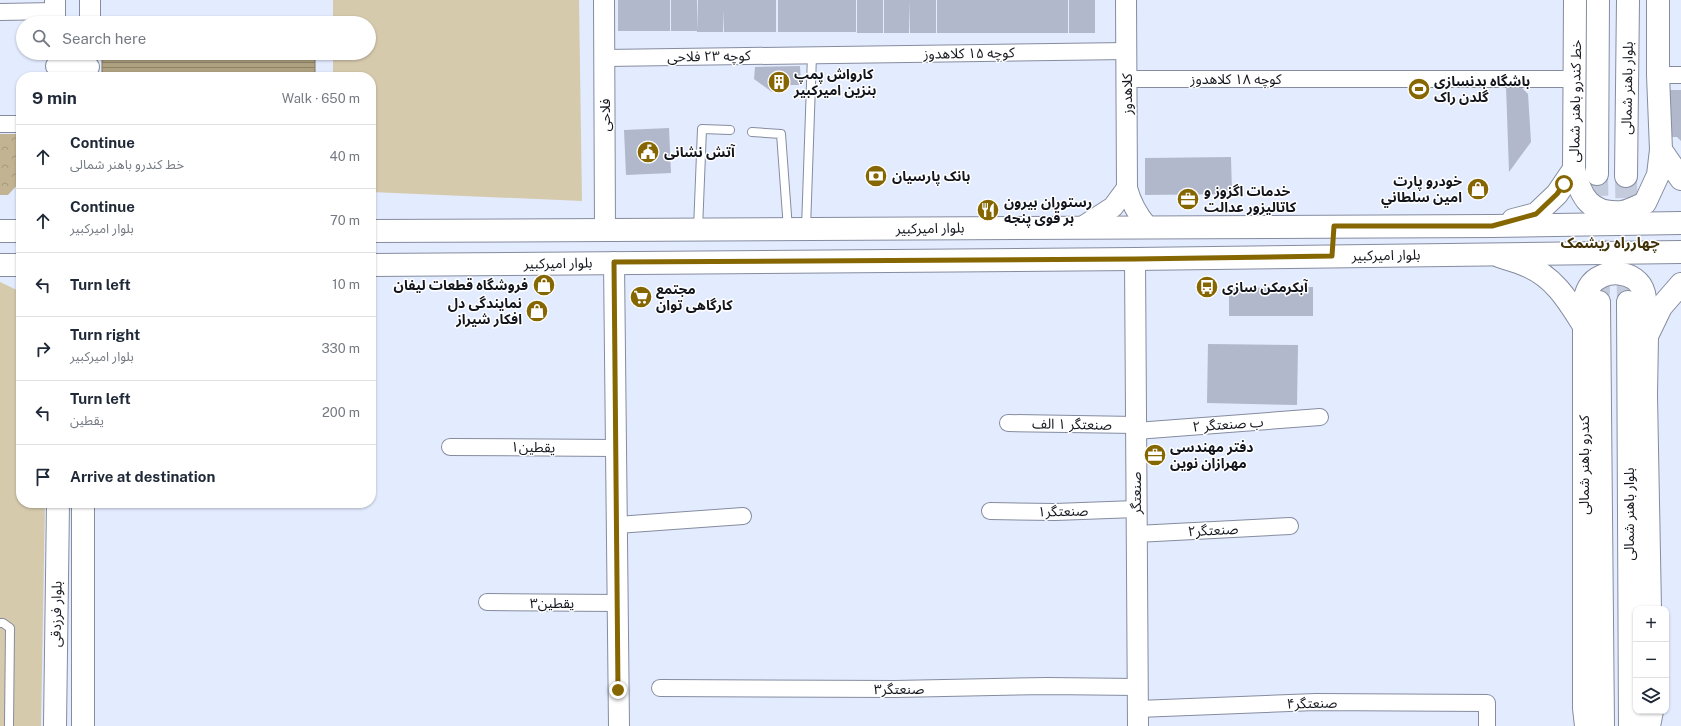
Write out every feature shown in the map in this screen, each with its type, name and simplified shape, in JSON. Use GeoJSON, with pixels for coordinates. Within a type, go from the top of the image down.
{"type":"FeatureCollection","features":[{"type":"Feature","properties":{"kind":"main road","name":"خط کندرو باهنر شمالی"},"geometry":{"type":"LineString","coordinates":[[1492,226],[1536,214],[1557,194],[1574,169],[1576,79],[1575,0]]}},
{"type":"Feature","properties":{"kind":"main road","name":"بلوار باهنر شمالی"},"geometry":{"type":"LineString","coordinates":[[1597,174],[1598,0]]}},
{"type":"Feature","properties":{"kind":"main road","name":"بلوار باهنر شمالی"},"geometry":{"type":"LineString","coordinates":[[1626,176],[1628,0]]}},
{"type":"Feature","properties":{"kind":"main road"},"geometry":{"type":"LineString","coordinates":[[1574,169],[1581,193],[1593,207],[1609,212],[1623,212],[1645,203],[1658,175],[1661,150],[1658,75],[1658,0]]}},
{"type":"Feature","properties":{"kind":"main road"},"geometry":{"type":"LineString","coordinates":[[1661,150],[1681,179]]}},
{"type":"Feature","properties":{"kind":"main road","name":"بلوار امیرکبیر"},"geometry":{"type":"LineString","coordinates":[[376,231],[1147,226],[1492,226],[1681,223]]}},
{"type":"Feature","properties":{"kind":"main road"},"geometry":{"type":"LineString","coordinates":[[1332,256],[1334,226]]}},
{"type":"Feature","properties":{"kind":"main road","name":"بلوار امیرکبیر"},"geometry":{"type":"LineString","coordinates":[[376,265],[1135,259],[1681,252]]}},
{"type":"Feature","properties":{"kind":"main road"},"geometry":{"type":"LineString","coordinates":[[1491,254],[1527,265],[1552,281],[1568,299],[1584,326]]}},
{"type":"Feature","properties":{"kind":"main road"},"geometry":{"type":"LineString","coordinates":[[0,265],[16,265]]}},
{"type":"Feature","properties":{"kind":"main road"},"geometry":{"type":"LineString","coordinates":[[0,265],[16,273]]}},
{"type":"Feature","properties":{"kind":"main road","name":"کندرو باهنر شمالی"},"geometry":{"type":"LineString","coordinates":[[1586,726],[1584,708],[1584,297],[1590,285],[1600,277],[1612,273],[1625,275],[1636,281],[1644,292],[1647,336]]}},
{"type":"Feature","properties":{"kind":"main road"},"geometry":{"type":"LineString","coordinates":[[1650,606],[1646,395],[1647,336],[1661,307],[1681,284]]}},
{"type":"Feature","properties":{"kind":"main road","name":"بلوار باهنر شمالی"},"geometry":{"type":"LineString","coordinates":[[1599,302],[1603,726]]}},
{"type":"Feature","properties":{"kind":"main road","name":"بلوار باهنر شمالی"},"geometry":{"type":"LineString","coordinates":[[1628,302],[1630,726]]}},
{"type":"Feature","properties":{"kind":"main road","name":"بلوار فرزدقی"},"geometry":{"type":"LineString","coordinates":[[56,726],[58,508]]}},
{"type":"Feature","properties":{"kind":"main road","name":"بلوار فرزدقی"},"geometry":{"type":"LineString","coordinates":[[83,508],[83,726]]}},
{"type":"Feature","properties":{"kind":"main road"},"geometry":{"type":"LineString","coordinates":[[1650,726],[1652,714]]}},
{"type":"Feature","properties":{"kind":"street"},"geometry":{"type":"LineString","coordinates":[[90,0],[90,16]]}},
{"type":"Feature","properties":{"kind":"street","name":"فلاحی"},"geometry":{"type":"LineString","coordinates":[[604,0],[605,230]]}},
{"type":"Feature","properties":{"kind":"street","name":"کلاهدوز"},"geometry":{"type":"LineString","coordinates":[[1126,0],[1127,188],[1132,204],[1147,226]]}},
{"type":"Feature","properties":{"kind":"street"},"geometry":{"type":"LineString","coordinates":[[0,12],[55,11]]}},
{"type":"Feature","properties":{"kind":"street","name":"کوچه ۱۵ کلاهدوز"},"geometry":{"type":"LineString","coordinates":[[812,55],[1127,51]]}},
{"type":"Feature","properties":{"kind":"street","name":"کوچه ۲۳ فلاحی"},"geometry":{"type":"LineString","coordinates":[[605,58],[812,55]]}},
{"type":"Feature","properties":{"kind":"street"},"geometry":{"type":"LineString","coordinates":[[56,65],[89,66]]}},
{"type":"Feature","properties":{"kind":"street"},"geometry":{"type":"LineString","coordinates":[[1658,75],[1681,75]]}},
{"type":"Feature","properties":{"kind":"street","name":"کوچه ۱۸ کلاهدوز"},"geometry":{"type":"LineString","coordinates":[[1127,79],[1576,79]]}},
{"type":"Feature","properties":{"kind":"street"},"geometry":{"type":"LineString","coordinates":[[0,124],[16,124]]}},
{"type":"Feature","properties":{"kind":"street"},"geometry":{"type":"LineString","coordinates":[[1082,227],[1113,207],[1127,188]]}},
{"type":"Feature","properties":{"kind":"street","name":"صنعتگر"},"geometry":{"type":"LineString","coordinates":[[1135,259],[1138,718]]}},
{"type":"Feature","properties":{"kind":"street"},"geometry":{"type":"LineString","coordinates":[[614,262],[619,726]]}},
{"type":"Feature","properties":{"kind":"street","name":"۲ ب صنعتگر"},"geometry":{"type":"LineString","coordinates":[[1136,428],[1320,417]]}},
{"type":"Feature","properties":{"kind":"street","name":"صنعتگر ۱ الف"},"geometry":{"type":"LineString","coordinates":[[1008,423],[1136,428]]}},
{"type":"Feature","properties":{"kind":"street","name":"یقطین۱"},"geometry":{"type":"LineString","coordinates":[[450,447],[616,448]]}},
{"type":"Feature","properties":{"kind":"street","name":"صنعتگر۱"},"geometry":{"type":"LineString","coordinates":[[990,511],[1055,512],[1136,509]]}},
{"type":"Feature","properties":{"kind":"street"},"geometry":{"type":"LineString","coordinates":[[617,524],[743,516]]}},
{"type":"Feature","properties":{"kind":"street","name":"صنعتگر۲"},"geometry":{"type":"LineString","coordinates":[[1136,534],[1290,526]]}},
{"type":"Feature","properties":{"kind":"street","name":"یقطین۳"},"geometry":{"type":"LineString","coordinates":[[487,602],[617,603]]}},
{"type":"Feature","properties":{"kind":"street","name":"صنعتگر۳"},"geometry":{"type":"LineString","coordinates":[[660,688],[895,689],[1047,686],[1138,687]]}},
{"type":"Feature","properties":{"kind":"street","name":"صنعتگر۴"},"geometry":{"type":"LineString","coordinates":[[1138,718],[1316,702],[1487,703],[1487,726]]}},
{"type":"Feature","properties":{"kind":"lane"},"geometry":{"type":"LineString","coordinates":[[797,229],[812,55]]}},
{"type":"Feature","properties":{"kind":"lane"},"geometry":{"type":"LineString","coordinates":[[698,230],[702,129],[730,130]]}},
{"type":"Feature","properties":{"kind":"lane"},"geometry":{"type":"LineString","coordinates":[[752,132],[781,134],[797,229]]}},
{"type":"Feature","properties":{"kind":"lane"},"geometry":{"type":"LineString","coordinates":[[0,623],[3,623],[10,628],[9,726]]}},
{"type":"Feature","properties":{"kind":"green space"},"geometry":{"type":"Polygon","coordinates":[[[0,134],[16,134],[16,186],[8,195],[0,195],[0,134]]]}},
{"type":"Feature","properties":{"kind":"shaded area"},"geometry":{"type":"Polygon","coordinates":[[[333,0],[579,0],[582,201],[376,192],[376,72],[333,72],[333,60],[376,60],[376,16],[333,16],[333,0]]]}},
{"type":"Feature","properties":{"kind":"shaded area"},"geometry":{"type":"Polygon","coordinates":[[[102,60],[315,60],[315,72],[102,72],[102,60]]]}},
{"type":"Feature","properties":{"kind":"shaded area"},"geometry":{"type":"Polygon","coordinates":[[[0,282],[16,290],[16,508],[45,508],[41,726],[0,726],[0,282]]]}},
{"type":"Feature","properties":{"kind":"building"},"geometry":{"type":"Polygon","coordinates":[[[618,0],[670,0],[670,31],[618,31],[618,0]]]}},
{"type":"Feature","properties":{"kind":"building"},"geometry":{"type":"Polygon","coordinates":[[[671,0],[697,0],[697,31],[671,31],[671,0]]]}},
{"type":"Feature","properties":{"kind":"building"},"geometry":{"type":"Polygon","coordinates":[[[698,0],[776,0],[776,32],[724,32],[724,10],[723,32],[697,32],[698,0]]]}},
{"type":"Feature","properties":{"kind":"building"},"geometry":{"type":"Polygon","coordinates":[[[778,0],[856,0],[856,32],[778,32],[778,0]]]}},
{"type":"Feature","properties":{"kind":"building"},"geometry":{"type":"Polygon","coordinates":[[[857,0],[883,0],[883,33],[857,33],[857,0]]]}},
{"type":"Feature","properties":{"kind":"building"},"geometry":{"type":"Polygon","coordinates":[[[884,0],[910,0],[909,33],[884,33],[884,0]]]}},
{"type":"Feature","properties":{"kind":"building"},"geometry":{"type":"Polygon","coordinates":[[[910,0],[936,0],[936,33],[910,33],[910,0]]]}},
{"type":"Feature","properties":{"kind":"building"},"geometry":{"type":"Polygon","coordinates":[[[937,0],[1068,0],[1068,33],[937,33],[937,0]]]}},
{"type":"Feature","properties":{"kind":"building"},"geometry":{"type":"Polygon","coordinates":[[[1069,0],[1095,0],[1095,33],[1069,33],[1069,0]]]}},
{"type":"Feature","properties":{"kind":"building","name":"کارواش پمپ بنزین امیرکبیر"},"geometry":{"type":"Polygon","coordinates":[[[800,66],[801,85],[783,85],[784,92],[772,92],[754,79],[755,67],[800,66]]]}},
{"type":"Feature","properties":{"kind":"building"},"geometry":{"type":"Polygon","coordinates":[[[1506,86],[1521,87],[1528,94],[1531,142],[1509,172],[1506,86]]]}},
{"type":"Feature","properties":{"kind":"building"},"geometry":{"type":"Polygon","coordinates":[[[1668,90],[1681,90],[1681,141],[1677,137],[1668,137],[1668,90]]]}},
{"type":"Feature","properties":{"kind":"building","name":"آتش نشانی"},"geometry":{"type":"Polygon","coordinates":[[[669,128],[671,173],[626,175],[624,130],[669,128]]]}},
{"type":"Feature","properties":{"kind":"building"},"geometry":{"type":"Polygon","coordinates":[[[1231,157],[1232,194],[1145,195],[1145,158],[1231,157]]]}},
{"type":"Feature","properties":{"kind":"building"},"geometry":{"type":"Polygon","coordinates":[[[1313,287],[1313,316],[1229,316],[1229,288],[1313,287]]]}},
{"type":"Feature","properties":{"kind":"building"},"geometry":{"type":"Polygon","coordinates":[[[1208,344],[1298,345],[1297,405],[1207,403],[1208,344]]]}},
{"type":"Feature","properties":{"kind":"tunnel"},"geometry":{"type":"LineString","coordinates":[[1597,174],[1599,295]]}},
{"type":"Feature","properties":{"kind":"tunnel"},"geometry":{"type":"LineString","coordinates":[[1626,176],[1628,302]]}},
{"type":"Feature","properties":{"kind":"place","name":"کارواش پمپ بنزین امیرکبیر"},"geometry":{"type":"Point","coordinates":[779,82]}},
{"type":"Feature","properties":{"kind":"place","name":"باشگاه بدنسازی گلدن راک"},"geometry":{"type":"Point","coordinates":[1419,89]}},
{"type":"Feature","properties":{"kind":"place","name":"آتش نشانی"},"geometry":{"type":"Point","coordinates":[648,152]}},
{"type":"Feature","properties":{"kind":"place","name":"بانک پارسیان"},"geometry":{"type":"Point","coordinates":[876,176]}},
{"type":"Feature","properties":{"kind":"place","name":"خودرو پارت امين سلطاني"},"geometry":{"type":"Point","coordinates":[1478,189]}},
{"type":"Feature","properties":{"kind":"place","name":"خدمات اگزوز و کاتالیزور عدالت"},"geometry":{"type":"Point","coordinates":[1188,199]}},
{"type":"Feature","properties":{"kind":"place","name":"رستوران بیرون بر قوی پنجه"},"geometry":{"type":"Point","coordinates":[988,210]}},
{"type":"Feature","properties":{"kind":"place","name":"فروشگاه قطعات لیفان"},"geometry":{"type":"Point","coordinates":[544,285]}},
{"type":"Feature","properties":{"kind":"place","name":"آبکرمکن سازی"},"geometry":{"type":"Point","coordinates":[1207,287]}},
{"type":"Feature","properties":{"kind":"place","name":"مجتمع کارگاهی توان"},"geometry":{"type":"Point","coordinates":[641,297]}},
{"type":"Feature","properties":{"kind":"place","name":"نمایندگی دل افکار شیراز"},"geometry":{"type":"Point","coordinates":[537,311]}},
{"type":"Feature","properties":{"kind":"place","name":"دفتر مهندسی مهرازان نوین"},"geometry":{"type":"Point","coordinates":[1155,455]}},
{"type":"Feature","properties":{"kind":"district","name":"چهارراه ریشمک"},"geometry":{"type":"Point","coordinates":[1610,243]}},
{"type":"Feature","properties":{"kind":"route"},"geometry":{"type":"LineString","coordinates":[[618,690],[614,262],[1135,259],[1332,256],[1334,226],[1492,226],[1536,214],[1557,194],[1564,184]]}}]}
